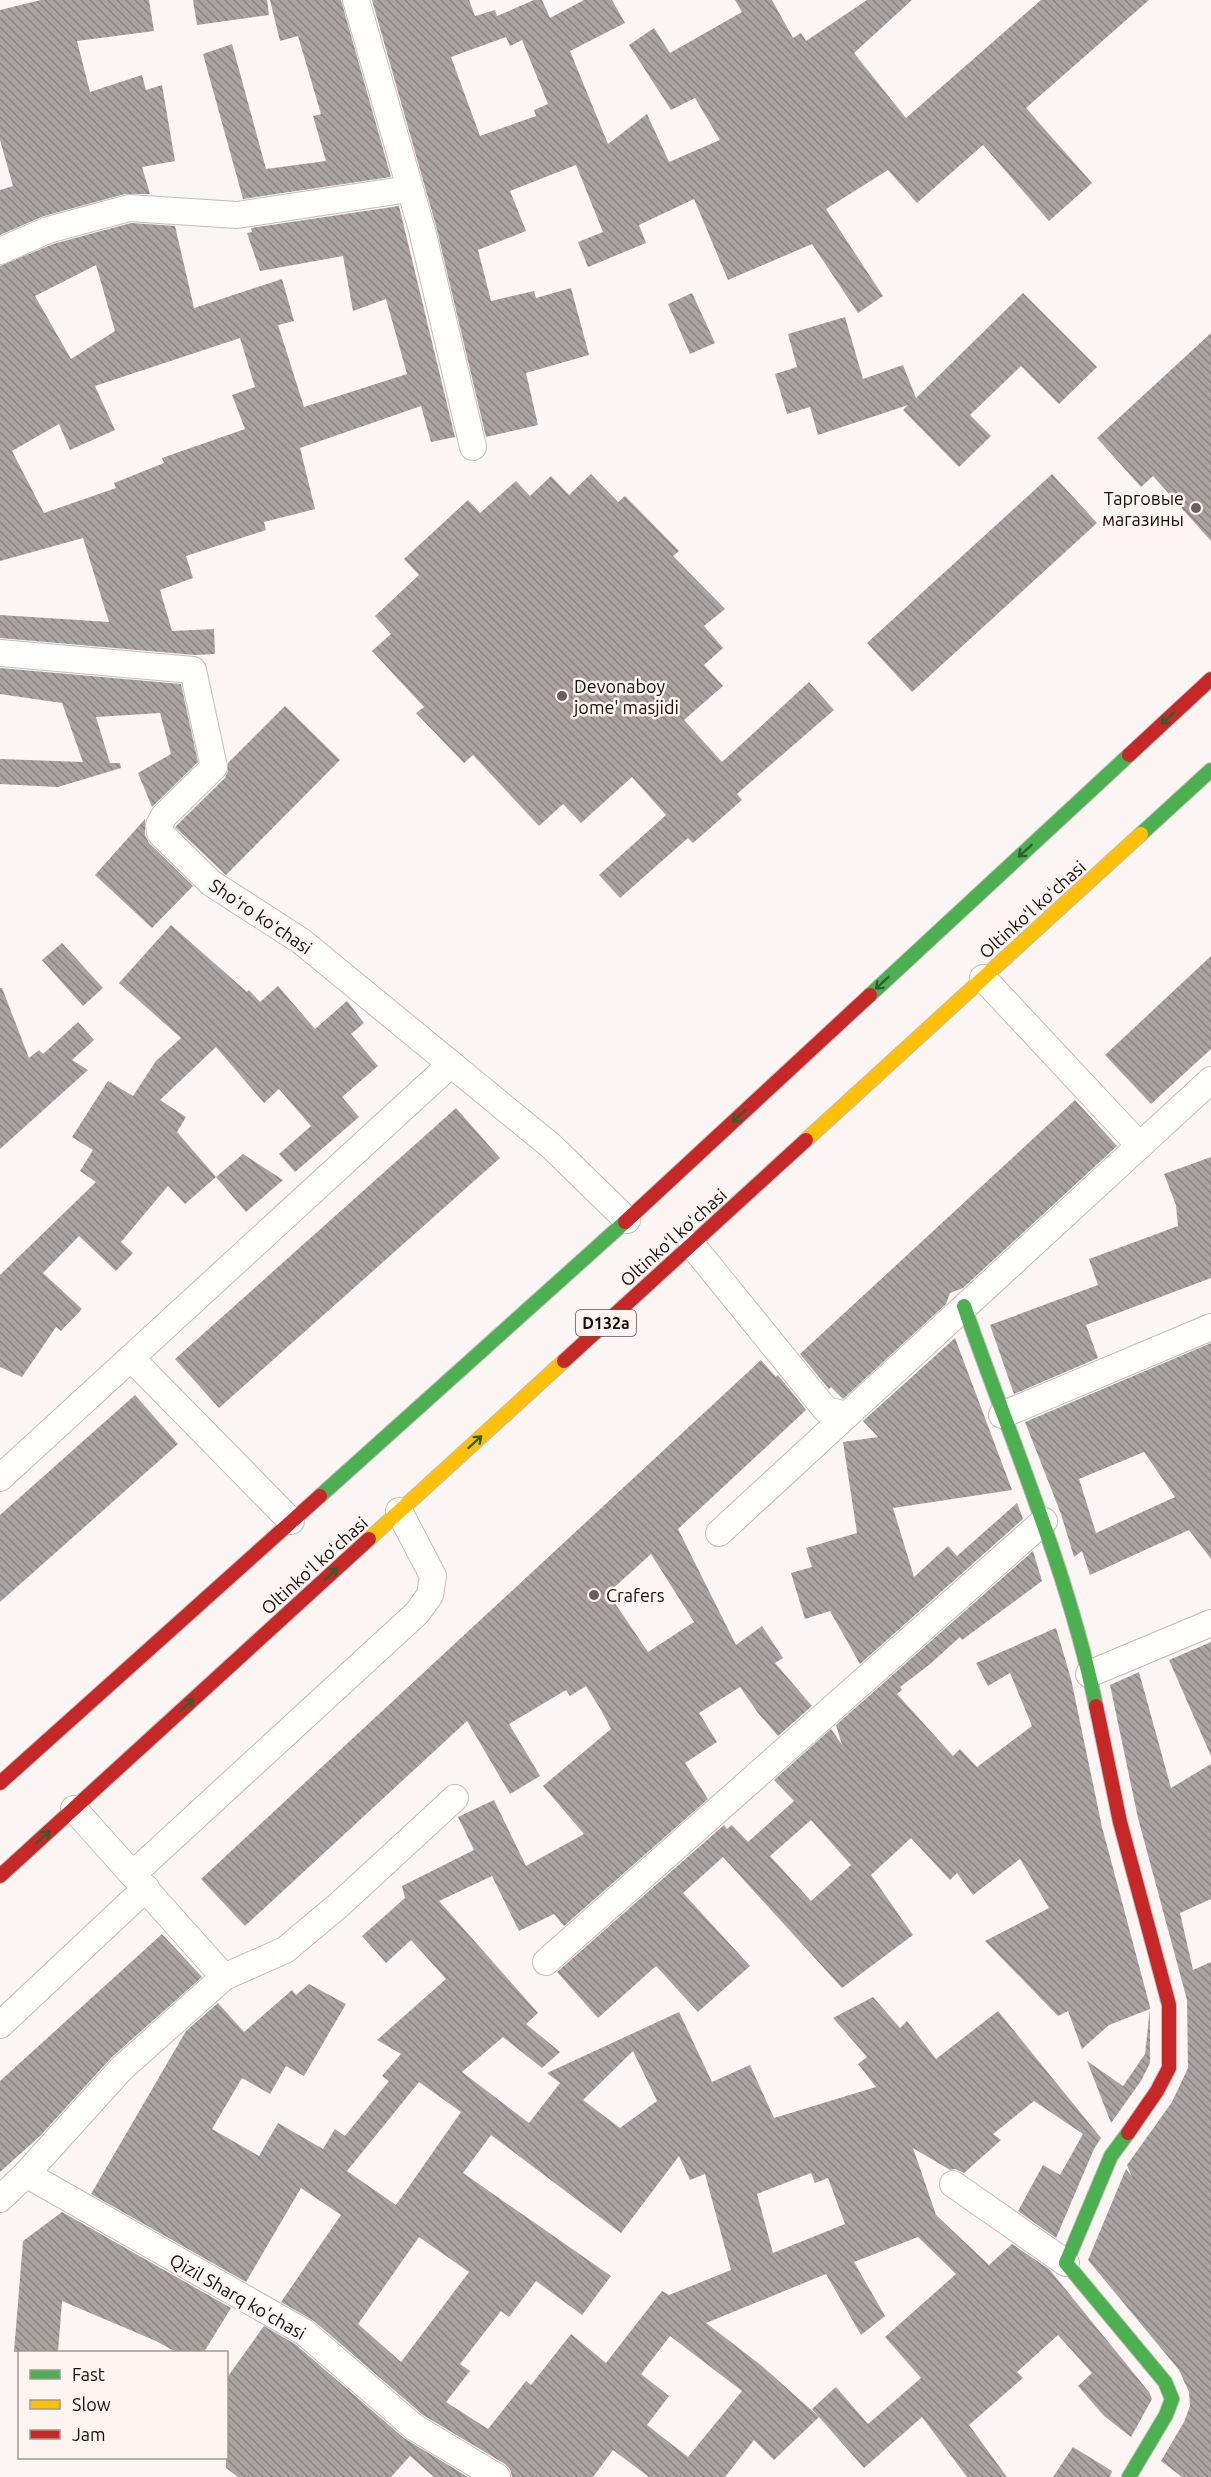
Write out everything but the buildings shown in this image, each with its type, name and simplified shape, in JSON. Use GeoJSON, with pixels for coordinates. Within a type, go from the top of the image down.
{"type":"FeatureCollection","features":[{"type":"Feature","properties":{"kind":"main road"},"geometry":{"type":"LineString","coordinates":[[0,1783],[627,1220],[1211,679]]}},
{"type":"Feature","properties":{"kind":"main road","name":"Oltinkoʻl koʻchasi"},"geometry":{"type":"LineString","coordinates":[[0,1876],[1211,770]]}},
{"type":"Feature","properties":{"kind":"main road"},"geometry":{"type":"LineString","coordinates":[[964,1306],[1002,1415],[1044,1521],[1089,1674],[1120,1821],[1169,2005],[1171,2044],[1169,2068],[1157,2091],[1111,2156],[1066,2263],[1165,2382],[1172,2399],[1166,2415],[1129,2477]]}},
{"type":"Feature","properties":{"kind":"street"},"geometry":{"type":"LineString","coordinates":[[357,0],[422,230],[473,447]]}},
{"type":"Feature","properties":{"kind":"street"},"geometry":{"type":"LineString","coordinates":[[0,251],[48,230],[129,208],[237,215],[409,189]]}},
{"type":"Feature","properties":{"kind":"street","name":"Shoʻro koʻchasi"},"geometry":{"type":"LineString","coordinates":[[0,653],[193,670],[214,766],[164,816],[159,825],[160,833],[211,883],[301,941],[564,1157],[627,1220]]}},
{"type":"Feature","properties":{"kind":"street"},"geometry":{"type":"LineString","coordinates":[[983,978],[1140,1146]]}},
{"type":"Feature","properties":{"kind":"street"},"geometry":{"type":"LineString","coordinates":[[0,1478],[451,1064]]}},
{"type":"Feature","properties":{"kind":"street"},"geometry":{"type":"LineString","coordinates":[[719,1533],[1211,1080]]}},
{"type":"Feature","properties":{"kind":"street"},"geometry":{"type":"LineString","coordinates":[[692,1245],[826,1410],[847,1415]]}},
{"type":"Feature","properties":{"kind":"street"},"geometry":{"type":"LineString","coordinates":[[1002,1415],[1211,1327]]}},
{"type":"Feature","properties":{"kind":"street"},"geometry":{"type":"LineString","coordinates":[[131,1358],[291,1521]]}},
{"type":"Feature","properties":{"kind":"street"},"geometry":{"type":"LineString","coordinates":[[0,2025],[140,1881],[417,1612],[430,1595],[433,1576],[399,1511]]}},
{"type":"Feature","properties":{"kind":"street"},"geometry":{"type":"LineString","coordinates":[[546,1962],[1044,1521]]}},
{"type":"Feature","properties":{"kind":"street"},"geometry":{"type":"LineString","coordinates":[[1089,1674],[1211,1623]]}},
{"type":"Feature","properties":{"kind":"street"},"geometry":{"type":"LineString","coordinates":[[0,2199],[27,2174],[121,2069],[224,1977],[285,1950],[340,1904],[456,1798]]}},
{"type":"Feature","properties":{"kind":"street"},"geometry":{"type":"LineString","coordinates":[[74,1809],[224,1977]]}},
{"type":"Feature","properties":{"kind":"street","name":"Qizil Sharq ko'chasi"},"geometry":{"type":"LineString","coordinates":[[27,2174],[304,2332],[414,2427],[497,2477]]}},
{"type":"Feature","properties":{"kind":"street"},"geometry":{"type":"LineString","coordinates":[[952,2184],[1066,2263]]}},
{"type":"Feature","properties":{"kind":"traffic: fast"},"geometry":{"type":"LineString","coordinates":[[870,995],[1129,755]]}},
{"type":"Feature","properties":{"kind":"traffic: fast"},"geometry":{"type":"LineString","coordinates":[[1141,834],[1211,770]]}},
{"type":"Feature","properties":{"kind":"traffic: fast"},"geometry":{"type":"LineString","coordinates":[[320,1496],[625,1222]]}},
{"type":"Feature","properties":{"kind":"traffic: fast"},"geometry":{"type":"LineString","coordinates":[[964,1306],[1054,1554],[1070,1604],[1096,1706]]}},
{"type":"Feature","properties":{"kind":"traffic: fast"},"geometry":{"type":"LineString","coordinates":[[1128,2133],[1111,2156],[1066,2263],[1165,2382],[1172,2399],[1166,2415],[1129,2477]]}},
{"type":"Feature","properties":{"kind":"traffic: slow"},"geometry":{"type":"LineString","coordinates":[[806,1140],[1141,834]]}},
{"type":"Feature","properties":{"kind":"traffic: slow"},"geometry":{"type":"LineString","coordinates":[[369,1539],[564,1361]]}},
{"type":"Feature","properties":{"kind":"traffic: jam"},"geometry":{"type":"LineString","coordinates":[[1129,755],[1211,679]]}},
{"type":"Feature","properties":{"kind":"traffic: jam"},"geometry":{"type":"LineString","coordinates":[[625,1222],[870,995]]}},
{"type":"Feature","properties":{"kind":"traffic: jam"},"geometry":{"type":"LineString","coordinates":[[564,1361],[806,1140]]}},
{"type":"Feature","properties":{"kind":"traffic: jam"},"geometry":{"type":"LineString","coordinates":[[0,1783],[320,1496]]}},
{"type":"Feature","properties":{"kind":"traffic: jam"},"geometry":{"type":"LineString","coordinates":[[0,1876],[369,1539]]}},
{"type":"Feature","properties":{"kind":"traffic: jam"},"geometry":{"type":"LineString","coordinates":[[1096,1706],[1120,1822],[1169,2005],[1169,2068],[1157,2091],[1128,2133]]}},
{"type":"Feature","properties":{"kind":"place","name":"Тарговые магазины"},"geometry":{"type":"Point","coordinates":[1196,508]}},
{"type":"Feature","properties":{"kind":"place","name":"Devonaboy jome' masjidi"},"geometry":{"type":"Point","coordinates":[562,696]}},
{"type":"Feature","properties":{"kind":"place","name":"Crafers"},"geometry":{"type":"Point","coordinates":[594,1595]}}]}
